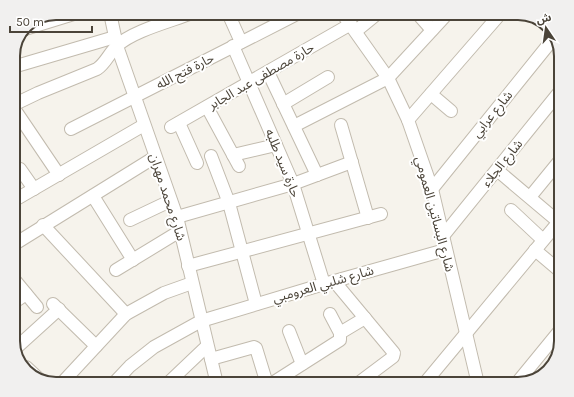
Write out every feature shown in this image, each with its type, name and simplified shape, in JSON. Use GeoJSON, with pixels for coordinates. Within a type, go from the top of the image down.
{"type":"FeatureCollection","features":[{"type":"Feature","properties":{"kind":"street"},"geometry":{"type":"LineString","coordinates":[[38,25],[54,20]]}},
{"type":"Feature","properties":{"kind":"street","name":"شارع محمد مهران"},"geometry":{"type":"LineString","coordinates":[[112,20],[116,41],[134,96],[176,217],[215,377]]}},
{"type":"Feature","properties":{"kind":"street"},"geometry":{"type":"LineString","coordinates":[[20,65],[116,41],[174,20]]}},
{"type":"Feature","properties":{"kind":"street","name":"حارة سيد طلبه"},"geometry":{"type":"LineString","coordinates":[[230,20],[250,82],[292,184],[309,234],[329,282]]}},
{"type":"Feature","properties":{"kind":"street","name":"حارة فتح الله"},"geometry":{"type":"LineString","coordinates":[[71,129],[285,20]]}},
{"type":"Feature","properties":{"kind":"street","name":"شارع البساتين العمومي"},"geometry":{"type":"LineString","coordinates":[[347,20],[388,78],[408,120],[432,189],[445,250],[476,377]]}},
{"type":"Feature","properties":{"kind":"street","name":"حارة مصطفى عبد الجابر"},"geometry":{"type":"LineString","coordinates":[[197,163],[175,125],[268,72],[366,20]]}},
{"type":"Feature","properties":{"kind":"street"},"geometry":{"type":"LineString","coordinates":[[423,20],[432,30]]}},
{"type":"Feature","properties":{"kind":"street"},"geometry":{"type":"LineString","coordinates":[[294,126],[388,78],[441,20]]}},
{"type":"Feature","properties":{"kind":"street"},"geometry":{"type":"LineString","coordinates":[[408,120],[495,20]]}},
{"type":"Feature","properties":{"kind":"street"},"geometry":{"type":"LineString","coordinates":[[20,102],[38,93],[97,69],[105,64],[116,41]]}},
{"type":"Feature","properties":{"kind":"street","name":"شارع عرابي"},"geometry":{"type":"LineString","coordinates":[[432,189],[551,42]]}},
{"type":"Feature","properties":{"kind":"street"},"geometry":{"type":"LineString","coordinates":[[268,72],[317,175]]}},
{"type":"Feature","properties":{"kind":"street"},"geometry":{"type":"LineString","coordinates":[[283,104],[328,77]]}},
{"type":"Feature","properties":{"kind":"street"},"geometry":{"type":"LineString","coordinates":[[431,94],[451,111]]}},
{"type":"Feature","properties":{"kind":"street","name":"شارع الجلاء"},"geometry":{"type":"LineString","coordinates":[[443,236],[554,99]]}},
{"type":"Feature","properties":{"kind":"street"},"geometry":{"type":"LineString","coordinates":[[207,107],[239,166]]}},
{"type":"Feature","properties":{"kind":"street"},"geometry":{"type":"LineString","coordinates":[[20,117],[58,175]]}},
{"type":"Feature","properties":{"kind":"street"},"geometry":{"type":"LineString","coordinates":[[20,196],[144,125]]}},
{"type":"Feature","properties":{"kind":"street"},"geometry":{"type":"LineString","coordinates":[[341,125],[368,218]]}},
{"type":"Feature","properties":{"kind":"street"},"geometry":{"type":"LineString","coordinates":[[233,155],[276,146]]}},
{"type":"Feature","properties":{"kind":"street"},"geometry":{"type":"LineString","coordinates":[[211,156],[229,203],[256,304]]}},
{"type":"Feature","properties":{"kind":"street"},"geometry":{"type":"LineString","coordinates":[[20,240],[155,157]]}},
{"type":"Feature","properties":{"kind":"street"},"geometry":{"type":"LineString","coordinates":[[176,217],[292,184],[352,162]]}},
{"type":"Feature","properties":{"kind":"street"},"geometry":{"type":"LineString","coordinates":[[530,197],[554,168]]}},
{"type":"Feature","properties":{"kind":"street"},"geometry":{"type":"LineString","coordinates":[[497,170],[554,217]]}},
{"type":"Feature","properties":{"kind":"street"},"geometry":{"type":"LineString","coordinates":[[20,175],[34,189]]}},
{"type":"Feature","properties":{"kind":"street"},"geometry":{"type":"LineString","coordinates":[[93,196],[133,260]]}},
{"type":"Feature","properties":{"kind":"street"},"geometry":{"type":"LineString","coordinates":[[130,220],[170,201]]}},
{"type":"Feature","properties":{"kind":"street"},"geometry":{"type":"LineString","coordinates":[[511,210],[543,240]]}},
{"type":"Feature","properties":{"kind":"street"},"geometry":{"type":"LineString","coordinates":[[188,266],[381,214]]}},
{"type":"Feature","properties":{"kind":"street"},"geometry":{"type":"LineString","coordinates":[[43,225],[126,314]]}},
{"type":"Feature","properties":{"kind":"street"},"geometry":{"type":"LineString","coordinates":[[430,377],[554,228]]}},
{"type":"Feature","properties":{"kind":"street"},"geometry":{"type":"LineString","coordinates":[[116,270],[180,231]]}},
{"type":"Feature","properties":{"kind":"street","name":"شارع شلبي العرومبي"},"geometry":{"type":"LineString","coordinates":[[120,377],[130,366],[154,347],[201,321],[329,282],[445,250]]}},
{"type":"Feature","properties":{"kind":"street"},"geometry":{"type":"LineString","coordinates":[[535,250],[554,266]]}},
{"type":"Feature","properties":{"kind":"street"},"geometry":{"type":"LineString","coordinates":[[329,282],[365,318],[394,354],[366,377]]}},
{"type":"Feature","properties":{"kind":"street"},"geometry":{"type":"LineString","coordinates":[[67,377],[126,314],[164,293],[192,283]]}},
{"type":"Feature","properties":{"kind":"street"},"geometry":{"type":"LineString","coordinates":[[20,287],[37,307]]}},
{"type":"Feature","properties":{"kind":"street"},"geometry":{"type":"LineString","coordinates":[[20,298],[26,294]]}},
{"type":"Feature","properties":{"kind":"street"},"geometry":{"type":"LineString","coordinates":[[20,341],[56,306],[96,346]]}},
{"type":"Feature","properties":{"kind":"street"},"geometry":{"type":"LineString","coordinates":[[282,377],[340,340],[340,333],[330,314]]}},
{"type":"Feature","properties":{"kind":"street"},"geometry":{"type":"LineString","coordinates":[[340,333],[365,318]]}},
{"type":"Feature","properties":{"kind":"street"},"geometry":{"type":"LineString","coordinates":[[289,330],[302,364]]}},
{"type":"Feature","properties":{"kind":"street"},"geometry":{"type":"LineString","coordinates":[[522,377],[554,338]]}},
{"type":"Feature","properties":{"kind":"street"},"geometry":{"type":"LineString","coordinates":[[174,377],[207,346]]}},
{"type":"Feature","properties":{"kind":"street"},"geometry":{"type":"LineString","coordinates":[[211,359],[254,346],[256,348],[265,377]]}}]}
